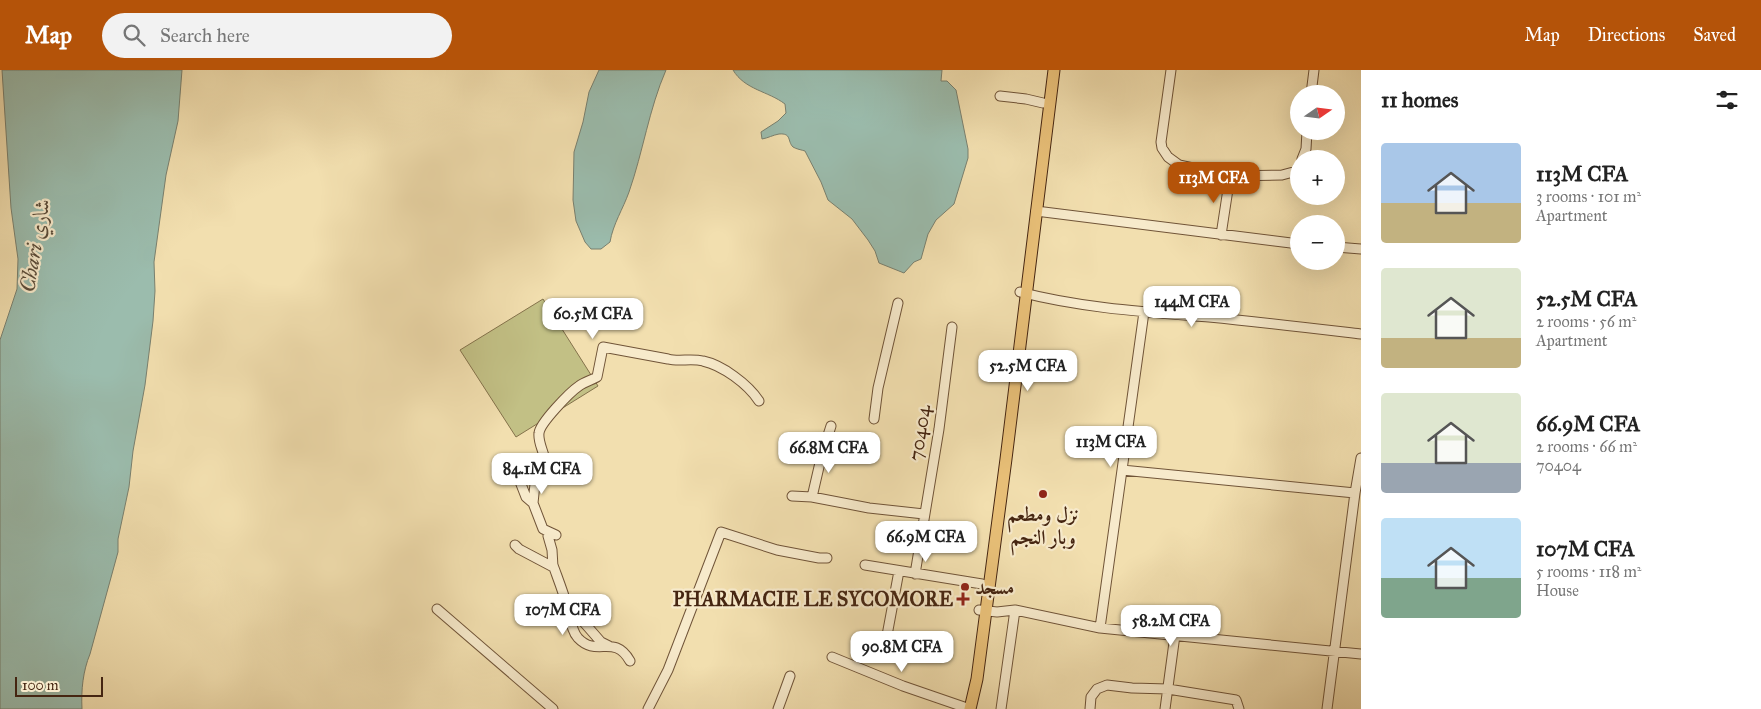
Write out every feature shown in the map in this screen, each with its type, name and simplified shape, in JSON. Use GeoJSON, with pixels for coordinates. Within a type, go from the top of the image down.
{"type":"FeatureCollection","features":[{"type":"Feature","properties":{"kind":"main road"},"geometry":{"type":"LineString","coordinates":[[966,708],[982,610],[1023,293],[1047,70]]}},
{"type":"Feature","properties":{"kind":"main road"},"geometry":{"type":"LineString","coordinates":[[982,610],[982,584],[1036,210],[1054,70]]}},
{"type":"Feature","properties":{"kind":"street"},"geometry":{"type":"LineString","coordinates":[[1171,70],[1161,142],[1162,148],[1168,157],[1179,165],[1230,176],[1282,175],[1290,173]]}},
{"type":"Feature","properties":{"kind":"street"},"geometry":{"type":"LineString","coordinates":[[1312,85],[1314,70]]}},
{"type":"Feature","properties":{"kind":"street"},"geometry":{"type":"LineString","coordinates":[[1000,96],[1043,103]]}},
{"type":"Feature","properties":{"kind":"street"},"geometry":{"type":"LineString","coordinates":[[1221,235],[1230,176]]}},
{"type":"Feature","properties":{"kind":"street"},"geometry":{"type":"LineString","coordinates":[[1036,210],[1290,243]]}},
{"type":"Feature","properties":{"kind":"street"},"geometry":{"type":"LineString","coordinates":[[1345,248],[1361,249]]}},
{"type":"Feature","properties":{"kind":"street"},"geometry":{"type":"LineString","coordinates":[[1023,293],[1058,301],[1144,312],[1250,321],[1361,334]]}},
{"type":"Feature","properties":{"kind":"street"},"geometry":{"type":"LineString","coordinates":[[874,419],[878,388],[898,303]]}},
{"type":"Feature","properties":{"kind":"street"},"geometry":{"type":"LineString","coordinates":[[1100,628],[1144,312]]}},
{"type":"Feature","properties":{"kind":"street","name":"70404"},"geometry":{"type":"LineString","coordinates":[[915,574],[952,327]]}},
{"type":"Feature","properties":{"kind":"street"},"geometry":{"type":"LineString","coordinates":[[533,503],[535,484],[545,472],[545,457],[538,440],[539,430],[554,409],[580,385],[597,377],[603,347],[670,360],[686,359],[710,363],[730,373],[755,395],[759,401]]}},
{"type":"Feature","properties":{"kind":"street"},"geometry":{"type":"LineString","coordinates":[[812,497],[831,426]]}},
{"type":"Feature","properties":{"kind":"street"},"geometry":{"type":"LineString","coordinates":[[1327,709],[1361,458]]}},
{"type":"Feature","properties":{"kind":"street"},"geometry":{"type":"LineString","coordinates":[[523,463],[519,479],[526,496],[533,503],[543,529],[552,535],[553,565],[574,633],[588,646],[598,648],[611,646]]}},
{"type":"Feature","properties":{"kind":"street"},"geometry":{"type":"LineString","coordinates":[[1122,470],[1355,493]]}},
{"type":"Feature","properties":{"kind":"street"},"geometry":{"type":"LineString","coordinates":[[792,496],[812,497],[869,508],[924,514]]}},
{"type":"Feature","properties":{"kind":"street"},"geometry":{"type":"LineString","coordinates":[[648,709],[668,670],[722,532],[777,550],[828,558]]}},
{"type":"Feature","properties":{"kind":"street"},"geometry":{"type":"LineString","coordinates":[[515,545],[553,567],[553,565]]}},
{"type":"Feature","properties":{"kind":"street"},"geometry":{"type":"LineString","coordinates":[[865,565],[982,584]]}},
{"type":"Feature","properties":{"kind":"street"},"geometry":{"type":"LineString","coordinates":[[885,646],[899,571]]}},
{"type":"Feature","properties":{"kind":"street"},"geometry":{"type":"LineString","coordinates":[[437,609],[554,709]]}},
{"type":"Feature","properties":{"kind":"street"},"geometry":{"type":"LineString","coordinates":[[568,610],[580,618],[601,642],[623,651],[630,661]]}},
{"type":"Feature","properties":{"kind":"street"},"geometry":{"type":"LineString","coordinates":[[982,610],[997,612],[1015,610],[1100,628],[1361,654]]}},
{"type":"Feature","properties":{"kind":"street"},"geometry":{"type":"LineString","coordinates":[[1001,709],[1015,610]]}},
{"type":"Feature","properties":{"kind":"street"},"geometry":{"type":"LineString","coordinates":[[1165,709],[1175,635]]}},
{"type":"Feature","properties":{"kind":"street"},"geometry":{"type":"LineString","coordinates":[[832,657],[903,686],[966,708]]}},
{"type":"Feature","properties":{"kind":"street"},"geometry":{"type":"LineString","coordinates":[[778,709],[790,676]]}},
{"type":"Feature","properties":{"kind":"street"},"geometry":{"type":"LineString","coordinates":[[1090,709],[1091,697],[1097,689],[1107,686],[1168,689],[1236,700],[1238,709]]}},
{"type":"Feature","properties":{"kind":"shaded area"},"geometry":{"type":"Polygon","coordinates":[[[543,299],[598,386],[516,437],[460,350],[543,299]]]}},
{"type":"Feature","properties":{"kind":"water","name":"Chari شاري"},"geometry":{"type":"Polygon","coordinates":[[[2,70],[182,70],[178,121],[166,175],[154,262],[153,321],[145,385],[133,451],[129,487],[118,539],[118,552],[84,674],[82,709],[0,709],[0,340],[17,289],[18,259],[11,208],[2,70]]]}},
{"type":"Feature","properties":{"kind":"water"},"geometry":{"type":"Polygon","coordinates":[[[599,70],[666,70],[655,100],[629,192],[611,235],[610,242],[601,249],[591,249],[585,242],[576,221],[573,200],[574,152],[589,92],[599,70]]]}},
{"type":"Feature","properties":{"kind":"water"},"geometry":{"type":"Polygon","coordinates":[[[733,70],[942,70],[941,81],[947,81],[956,90],[968,149],[968,158],[954,204],[936,220],[928,234],[921,259],[914,262],[904,273],[879,263],[875,251],[852,219],[828,200],[805,151],[793,147],[788,136],[783,134],[762,139],[761,132],[778,121],[786,113],[785,104],[750,86],[738,77],[733,70]]]}},
{"type":"Feature","properties":{"kind":"place","name":"نزل ومطعم وبار النجم"},"geometry":{"type":"Point","coordinates":[1043,494]}},
{"type":"Feature","properties":{"kind":"place","name":"مسجد"},"geometry":{"type":"Point","coordinates":[965,587]}},
{"type":"Feature","properties":{"kind":"place","name":"PHARMACIE LE SYCOMORE"},"geometry":{"type":"Point","coordinates":[963,599]}}]}
